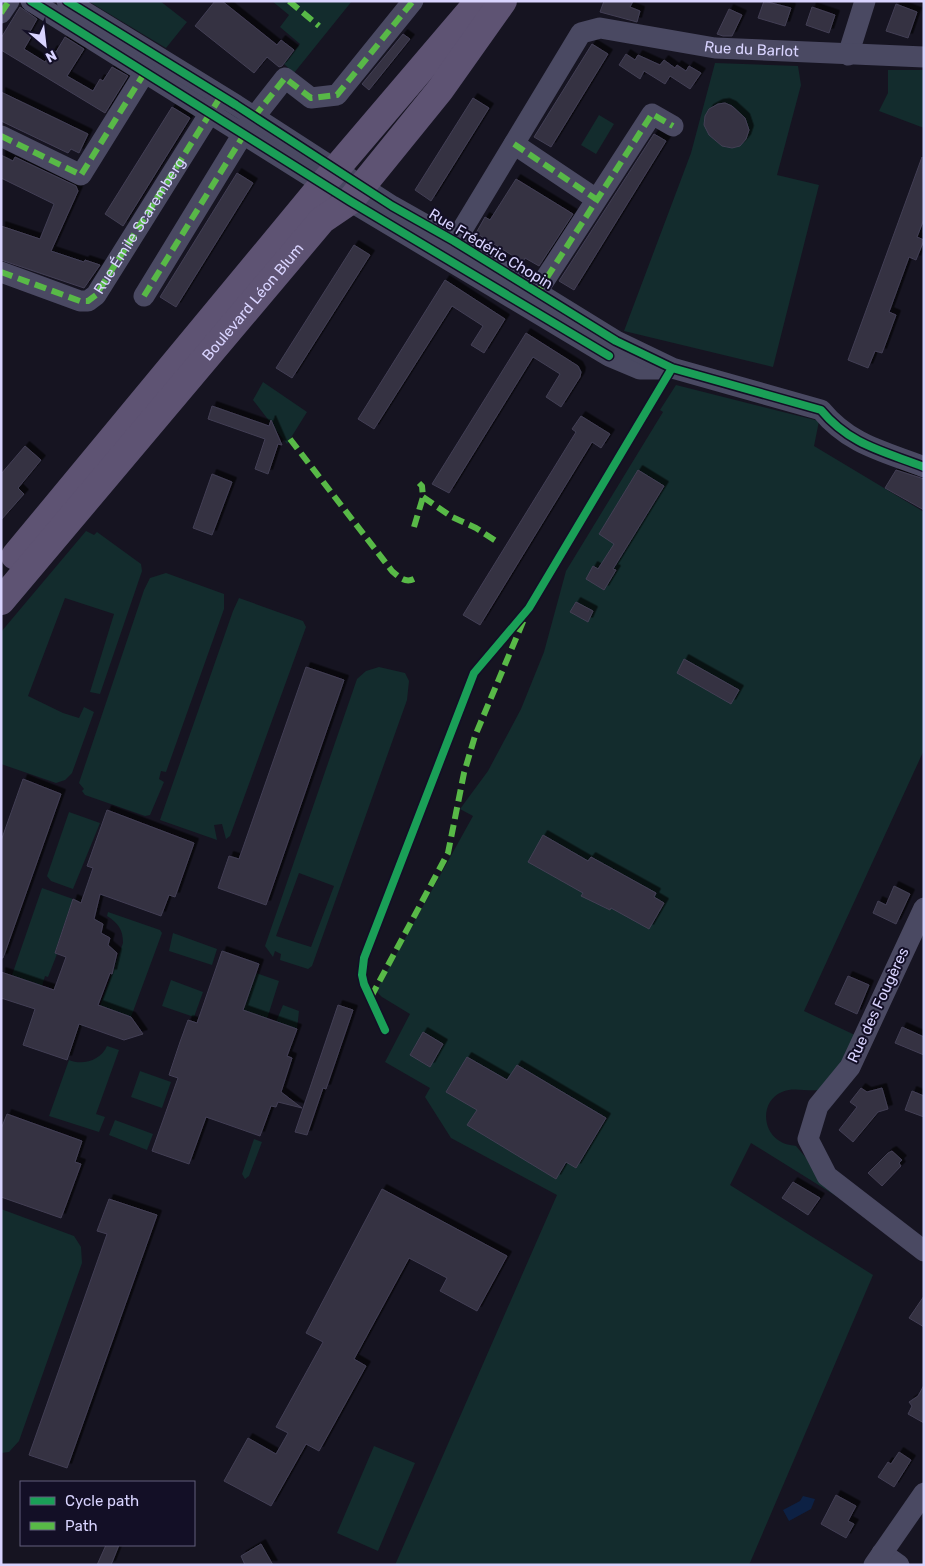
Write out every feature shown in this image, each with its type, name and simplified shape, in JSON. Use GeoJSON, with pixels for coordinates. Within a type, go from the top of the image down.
{"type":"FeatureCollection","features":[{"type":"Feature","properties":{"kind":"main road","name":"Boulevard Léon Blum"},"geometry":{"type":"LineString","coordinates":[[1,573],[329,177],[479,1]]}},
{"type":"Feature","properties":{"kind":"main road","name":"Boulevard Léon Blum"},"geometry":{"type":"LineString","coordinates":[[1,601],[322,220],[355,194],[440,90],[503,1]]}},
{"type":"Feature","properties":{"kind":"street"},"geometry":{"type":"LineString","coordinates":[[1,13],[8,1]]}},
{"type":"Feature","properties":{"kind":"street","name":"Rue Frédéric Chopin"},"geometry":{"type":"LineString","coordinates":[[31,1],[146,72],[216,104]]}},
{"type":"Feature","properties":{"kind":"street","name":"Rue Frédéric Chopin"},"geometry":{"type":"LineString","coordinates":[[67,1],[216,104],[355,194],[450,249],[612,349],[821,410],[833,424],[871,449],[924,467]]}},
{"type":"Feature","properties":{"kind":"street"},"geometry":{"type":"LineString","coordinates":[[144,296],[249,125],[285,78],[311,98],[337,95],[413,1]]}},
{"type":"Feature","properties":{"kind":"street"},"geometry":{"type":"LineString","coordinates":[[848,54],[865,1]]}},
{"type":"Feature","properties":{"kind":"street","name":"Rue du Barlot"},"geometry":{"type":"LineString","coordinates":[[581,34],[600,28],[715,48],[924,56]]}},
{"type":"Feature","properties":{"kind":"street","name":"Rue Frédéric Chopin"},"geometry":{"type":"LineString","coordinates":[[450,249],[581,34]]}},
{"type":"Feature","properties":{"kind":"street"},"geometry":{"type":"LineString","coordinates":[[1,136],[81,175],[146,72]]}},
{"type":"Feature","properties":{"kind":"street","name":"Rue Émile Scaremberg"},"geometry":{"type":"LineString","coordinates":[[1,272],[80,301],[88,301],[96,295],[216,104]]}},
{"type":"Feature","properties":{"kind":"street","name":"Rue Frédéric Chopin"},"geometry":{"type":"LineString","coordinates":[[532,300],[652,114],[673,126]]}},
{"type":"Feature","properties":{"kind":"street"},"geometry":{"type":"LineString","coordinates":[[514,144],[596,199]]}},
{"type":"Feature","properties":{"kind":"street","name":"Rue des Fougères"},"geometry":{"type":"LineString","coordinates":[[924,908],[850,1067],[818,1106],[808,1139],[826,1176],[924,1251]]}},
{"type":"Feature","properties":{"kind":"street"},"geometry":{"type":"LineString","coordinates":[[899,1565],[878,1559],[924,1493]]}},
{"type":"Feature","properties":{"kind":"green space"},"geometry":{"type":"Polygon","coordinates":[[[88,1],[160,1],[187,22],[166,48],[88,1]]]}},
{"type":"Feature","properties":{"kind":"green space"},"geometry":{"type":"Polygon","coordinates":[[[272,1],[352,1],[294,73],[284,64],[300,44],[280,27],[289,15],[272,1]]]}},
{"type":"Feature","properties":{"kind":"green space"},"geometry":{"type":"Polygon","coordinates":[[[715,63],[798,66],[801,85],[777,175],[819,185],[773,367],[624,331],[691,153],[715,63]]]}},
{"type":"Feature","properties":{"kind":"green space"},"geometry":{"type":"Polygon","coordinates":[[[888,70],[924,70],[924,128],[879,111],[888,93],[888,70]]]}},
{"type":"Feature","properties":{"kind":"green space"},"geometry":{"type":"Polygon","coordinates":[[[599,115],[614,124],[596,154],[581,145],[599,115]]]}},
{"type":"Feature","properties":{"kind":"green space"},"geometry":{"type":"Polygon","coordinates":[[[263,382],[307,412],[287,444],[253,400],[263,382]]]}},
{"type":"Feature","properties":{"kind":"green space"},"geometry":{"type":"Polygon","coordinates":[[[676,385],[819,421],[814,446],[924,512],[924,750],[804,1011],[857,1036],[824,1089],[787,1090],[782,1092],[771,1101],[766,1114],[772,1135],[782,1142],[796,1146],[841,1199],[751,1143],[730,1185],[873,1275],[749,1565],[395,1565],[557,1195],[451,1138],[425,1097],[430,1088],[385,1062],[410,1014],[382,997],[376,991],[473,816],[460,809],[488,771],[521,709],[544,652],[566,571],[663,412],[660,410],[676,385]]]}},
{"type":"Feature","properties":{"kind":"green space"},"geometry":{"type":"Polygon","coordinates":[[[86,531],[94,535],[97,532],[141,564],[142,571],[100,694],[90,692],[114,614],[65,598],[28,696],[63,713],[79,718],[84,707],[94,712],[72,773],[65,780],[56,783],[1,764],[1,632],[86,531]]]}},
{"type":"Feature","properties":{"kind":"green space"},"geometry":{"type":"Polygon","coordinates":[[[166,573],[224,594],[224,609],[166,772],[161,771],[159,779],[164,782],[150,815],[145,816],[85,795],[82,791],[84,789],[79,783],[144,590],[150,578],[166,573]]]}},
{"type":"Feature","properties":{"kind":"green space"},"geometry":{"type":"Polygon","coordinates":[[[239,598],[303,621],[306,627],[230,836],[226,839],[222,824],[214,825],[217,840],[160,820],[239,598]]]}},
{"type":"Feature","properties":{"kind":"green space"},"geometry":{"type":"Polygon","coordinates":[[[379,667],[405,673],[409,681],[407,700],[312,966],[308,969],[280,960],[281,954],[275,951],[273,957],[265,946],[357,679],[366,671],[379,667]],[[299,873],[276,936],[311,947],[334,886],[299,873]]]}},
{"type":"Feature","properties":{"kind":"green space"},"geometry":{"type":"Polygon","coordinates":[[[69,812],[100,823],[73,889],[51,881],[47,876],[69,812]]]}},
{"type":"Feature","properties":{"kind":"green space"},"geometry":{"type":"Polygon","coordinates":[[[42,888],[73,899],[55,952],[57,954],[48,977],[45,976],[42,986],[12,975],[42,888]]]}},
{"type":"Feature","properties":{"kind":"green space"},"geometry":{"type":"Polygon","coordinates":[[[108,912],[160,930],[162,933],[131,1017],[100,1006],[123,943],[121,930],[107,916],[108,912]]]}},
{"type":"Feature","properties":{"kind":"green space"},"geometry":{"type":"Polygon","coordinates":[[[173,933],[217,949],[212,965],[169,951],[173,933]]]}},
{"type":"Feature","properties":{"kind":"green space"},"geometry":{"type":"Polygon","coordinates":[[[256,973],[279,981],[267,1019],[243,1010],[256,973]]]}},
{"type":"Feature","properties":{"kind":"green space"},"geometry":{"type":"Polygon","coordinates":[[[171,980],[203,992],[194,1017],[162,1006],[171,980]]]}},
{"type":"Feature","properties":{"kind":"green space"},"geometry":{"type":"Polygon","coordinates":[[[283,1005],[299,1011],[297,1029],[276,1022],[283,1005]]]}},
{"type":"Feature","properties":{"kind":"green space"},"geometry":{"type":"Polygon","coordinates":[[[107,1046],[119,1050],[96,1114],[105,1117],[99,1132],[49,1116],[69,1060],[86,1062],[100,1055],[107,1046]]]}},
{"type":"Feature","properties":{"kind":"green space"},"geometry":{"type":"Polygon","coordinates":[[[140,1071],[171,1082],[162,1108],[131,1097],[140,1071]]]}},
{"type":"Feature","properties":{"kind":"green space"},"geometry":{"type":"Polygon","coordinates":[[[115,1120],[153,1134],[147,1150],[109,1135],[115,1120]]]}},
{"type":"Feature","properties":{"kind":"green space"},"geometry":{"type":"Polygon","coordinates":[[[254,1139],[262,1142],[249,1176],[245,1179],[242,1174],[254,1139]]]}},
{"type":"Feature","properties":{"kind":"green space"},"geometry":{"type":"Polygon","coordinates":[[[1,1209],[74,1236],[81,1247],[82,1263],[19,1441],[9,1452],[1,1453],[1,1209]]]}},
{"type":"Feature","properties":{"kind":"green space"},"geometry":{"type":"Polygon","coordinates":[[[374,1446],[415,1463],[378,1551],[337,1533],[374,1446]]]}},
{"type":"Feature","properties":{"kind":"water"},"geometry":{"type":"Polygon","coordinates":[[[803,1496],[815,1499],[811,1509],[789,1521],[783,1510],[800,1501],[803,1496]]]}},
{"type":"Feature","properties":{"kind":"building"},"geometry":{"type":"Polygon","coordinates":[[[215,1],[222,1],[277,45],[281,40],[294,50],[282,66],[279,67],[267,57],[254,73],[195,26],[215,1]]]}},
{"type":"Feature","properties":{"kind":"building"},"geometry":{"type":"Polygon","coordinates":[[[604,1],[633,1],[630,7],[640,11],[637,22],[600,12],[604,1]]]}},
{"type":"Feature","properties":{"kind":"building"},"geometry":{"type":"Polygon","coordinates":[[[764,1],[791,8],[785,26],[758,18],[764,1]]]}},
{"type":"Feature","properties":{"kind":"building"},"geometry":{"type":"Polygon","coordinates":[[[896,4],[917,12],[908,38],[886,31],[896,4]]]}},
{"type":"Feature","properties":{"kind":"building"},"geometry":{"type":"Polygon","coordinates":[[[20,7],[37,19],[28,35],[31,37],[24,49],[45,62],[53,50],[56,52],[65,37],[84,49],[67,76],[93,91],[100,79],[103,81],[112,67],[128,76],[105,113],[1,50],[1,38],[20,7]]]}},
{"type":"Feature","properties":{"kind":"building"},"geometry":{"type":"Polygon","coordinates":[[[812,7],[835,15],[829,33],[806,25],[812,7]]]}},
{"type":"Feature","properties":{"kind":"building"},"geometry":{"type":"Polygon","coordinates":[[[729,9],[742,15],[732,36],[717,34],[729,9]]]}},
{"type":"Feature","properties":{"kind":"building"},"geometry":{"type":"Polygon","coordinates":[[[403,34],[410,39],[369,90],[362,84],[403,34]]]}},
{"type":"Feature","properties":{"kind":"building"},"geometry":{"type":"Polygon","coordinates":[[[592,44],[608,54],[551,147],[534,137],[592,44]]]}},
{"type":"Feature","properties":{"kind":"building"},"geometry":{"type":"Polygon","coordinates":[[[626,54],[635,60],[638,55],[660,65],[664,60],[675,68],[677,65],[686,71],[689,66],[701,73],[690,89],[670,76],[665,84],[644,71],[640,79],[619,65],[626,54]]]}},
{"type":"Feature","properties":{"kind":"building"},"geometry":{"type":"Polygon","coordinates":[[[1,92],[88,134],[79,153],[71,149],[68,153],[1,121],[1,92]]]}},
{"type":"Feature","properties":{"kind":"building"},"geometry":{"type":"Polygon","coordinates":[[[473,98],[489,108],[431,201],[415,190],[473,98]]]}},
{"type":"Feature","properties":{"kind":"building"},"geometry":{"type":"Polygon","coordinates":[[[725,103],[732,106],[745,118],[749,130],[746,139],[740,146],[732,148],[722,146],[709,135],[704,125],[705,116],[709,109],[718,104],[725,103]]]}},
{"type":"Feature","properties":{"kind":"building"},"geometry":{"type":"Polygon","coordinates":[[[172,107],[190,118],[123,226],[105,214],[172,107]]]}},
{"type":"Feature","properties":{"kind":"building"},"geometry":{"type":"Polygon","coordinates":[[[654,134],[666,141],[574,290],[559,281],[654,134]]]}},
{"type":"Feature","properties":{"kind":"building"},"geometry":{"type":"Polygon","coordinates":[[[1,155],[13,161],[15,157],[76,186],[78,191],[51,251],[84,262],[85,260],[100,265],[84,288],[1,260],[1,226],[40,239],[54,204],[1,178],[1,155]]]}},
{"type":"Feature","properties":{"kind":"building"},"geometry":{"type":"Polygon","coordinates":[[[922,157],[924,219],[917,237],[924,240],[916,260],[909,257],[889,312],[896,315],[882,353],[875,351],[868,368],[848,360],[922,157]]]}},
{"type":"Feature","properties":{"kind":"building"},"geometry":{"type":"Polygon","coordinates":[[[237,173],[253,183],[176,307],[160,297],[237,173]]]}},
{"type":"Feature","properties":{"kind":"building"},"geometry":{"type":"Polygon","coordinates":[[[516,179],[573,214],[539,266],[525,258],[523,262],[476,233],[485,217],[490,220],[516,179]]]}},
{"type":"Feature","properties":{"kind":"building"},"geometry":{"type":"Polygon","coordinates":[[[354,245],[370,255],[292,378],[276,368],[354,245]]]}},
{"type":"Feature","properties":{"kind":"building"},"geometry":{"type":"Polygon","coordinates":[[[445,280],[505,319],[484,353],[471,345],[483,326],[452,306],[374,429],[358,419],[445,280]]]}},
{"type":"Feature","properties":{"kind":"building"},"geometry":{"type":"Polygon","coordinates":[[[526,333],[578,366],[581,372],[580,377],[561,407],[546,397],[560,374],[533,357],[449,493],[432,484],[526,333]]]}},
{"type":"Feature","properties":{"kind":"building"},"geometry":{"type":"Polygon","coordinates":[[[212,406],[269,426],[271,420],[282,445],[278,444],[268,474],[255,469],[265,439],[208,419],[212,406]]]}},
{"type":"Feature","properties":{"kind":"building"},"geometry":{"type":"Polygon","coordinates":[[[581,416],[610,434],[601,448],[592,442],[480,625],[463,615],[576,432],[572,429],[581,416]]]}},
{"type":"Feature","properties":{"kind":"building"},"geometry":{"type":"Polygon","coordinates":[[[25,446],[41,460],[18,488],[24,494],[1,520],[1,474],[25,446]]]}},
{"type":"Feature","properties":{"kind":"building"},"geometry":{"type":"Polygon","coordinates":[[[638,470],[664,486],[613,569],[616,570],[604,590],[586,579],[593,566],[598,569],[614,544],[599,534],[638,470]]]}},
{"type":"Feature","properties":{"kind":"building"},"geometry":{"type":"Polygon","coordinates":[[[896,470],[924,479],[924,510],[885,488],[896,470]]]}},
{"type":"Feature","properties":{"kind":"building"},"geometry":{"type":"Polygon","coordinates":[[[212,474],[232,482],[212,535],[193,528],[212,474]]]}},
{"type":"Feature","properties":{"kind":"building"},"geometry":{"type":"Polygon","coordinates":[[[576,602],[593,611],[588,622],[570,612],[576,602]]]}},
{"type":"Feature","properties":{"kind":"building"},"geometry":{"type":"Polygon","coordinates":[[[684,659],[739,690],[731,704],[677,673],[684,659]]]}},
{"type":"Feature","properties":{"kind":"building"},"geometry":{"type":"Polygon","coordinates":[[[306,667],[344,680],[266,905],[218,888],[229,856],[239,859],[306,667]]]}},
{"type":"Feature","properties":{"kind":"building"},"geometry":{"type":"Polygon","coordinates":[[[23,779],[61,794],[3,958],[1,958],[1,841],[23,779]]]}},
{"type":"Feature","properties":{"kind":"building"},"geometry":{"type":"Polygon","coordinates":[[[107,810],[194,843],[175,897],[169,895],[161,916],[100,894],[94,919],[103,924],[101,933],[110,938],[108,945],[117,953],[112,974],[110,973],[98,1005],[131,1017],[143,1034],[124,1040],[79,1024],[67,1060],[23,1045],[35,1009],[1,998],[1,972],[54,990],[66,957],[55,953],[73,899],[81,903],[93,868],[87,866],[107,810]]]}},
{"type":"Feature","properties":{"kind":"building"},"geometry":{"type":"Polygon","coordinates":[[[543,835],[588,861],[591,857],[656,893],[654,897],[664,903],[649,929],[611,908],[610,910],[581,896],[583,893],[528,862],[543,835]]]}},
{"type":"Feature","properties":{"kind":"building"},"geometry":{"type":"Polygon","coordinates":[[[894,886],[910,894],[896,924],[873,913],[878,901],[886,905],[894,886]]]}},
{"type":"Feature","properties":{"kind":"building"},"geometry":{"type":"Polygon","coordinates":[[[222,951],[259,964],[243,1010],[297,1029],[287,1056],[292,1058],[281,1092],[302,1108],[278,1102],[276,1107],[271,1106],[260,1136],[206,1117],[189,1164],[152,1151],[178,1078],[169,1075],[180,1042],[188,1020],[197,1023],[222,951]]]}},
{"type":"Feature","properties":{"kind":"building"},"geometry":{"type":"Polygon","coordinates":[[[848,976],[869,985],[857,1014],[835,1004],[848,976]]]}},
{"type":"Feature","properties":{"kind":"building"},"geometry":{"type":"Polygon","coordinates":[[[338,1005],[353,1010],[326,1089],[323,1088],[307,1135],[295,1132],[338,1005]]]}},
{"type":"Feature","properties":{"kind":"building"},"geometry":{"type":"Polygon","coordinates":[[[902,1027],[924,1037],[924,1055],[895,1043],[902,1027]]]}},
{"type":"Feature","properties":{"kind":"building"},"geometry":{"type":"Polygon","coordinates":[[[423,1032],[443,1044],[430,1067],[410,1055],[423,1032]]]}},
{"type":"Feature","properties":{"kind":"building"},"geometry":{"type":"Polygon","coordinates":[[[467,1057],[507,1080],[517,1065],[606,1118],[576,1168],[566,1162],[556,1179],[467,1125],[477,1110],[446,1092],[467,1057]]]}},
{"type":"Feature","properties":{"kind":"building"},"geometry":{"type":"Polygon","coordinates":[[[861,1088],[867,1092],[882,1088],[888,1109],[878,1112],[853,1142],[839,1130],[857,1107],[850,1102],[861,1088]]]}},
{"type":"Feature","properties":{"kind":"building"},"geometry":{"type":"Polygon","coordinates":[[[912,1091],[924,1096],[924,1117],[905,1110],[912,1091]]]}},
{"type":"Feature","properties":{"kind":"building"},"geometry":{"type":"Polygon","coordinates":[[[7,1114],[82,1141],[75,1162],[81,1164],[61,1218],[1,1197],[1,1129],[7,1114]]]}},
{"type":"Feature","properties":{"kind":"building"},"geometry":{"type":"Polygon","coordinates":[[[892,1151],[902,1160],[899,1163],[901,1166],[882,1186],[868,1173],[892,1151]]]}},
{"type":"Feature","properties":{"kind":"building"},"geometry":{"type":"Polygon","coordinates":[[[793,1182],[820,1198],[808,1215],[782,1198],[793,1182]]]}},
{"type":"Feature","properties":{"kind":"building"},"geometry":{"type":"Polygon","coordinates":[[[382,1189],[507,1256],[477,1311],[440,1291],[447,1278],[409,1258],[354,1359],[366,1366],[319,1451],[306,1444],[271,1506],[224,1481],[248,1438],[276,1454],[288,1433],[276,1427],[323,1342],[306,1333],[382,1189]]]}},
{"type":"Feature","properties":{"kind":"building"},"geometry":{"type":"Polygon","coordinates":[[[109,1199],[157,1215],[67,1468],[29,1455],[107,1234],[97,1231],[109,1199]]]}},
{"type":"Feature","properties":{"kind":"building"},"geometry":{"type":"Polygon","coordinates":[[[924,1296],[924,1327],[909,1318],[924,1296]]]}},
{"type":"Feature","properties":{"kind":"building"},"geometry":{"type":"Polygon","coordinates":[[[924,1385],[924,1423],[908,1414],[912,1406],[909,1402],[918,1396],[924,1385]]]}},
{"type":"Feature","properties":{"kind":"building"},"geometry":{"type":"Polygon","coordinates":[[[899,1452],[911,1460],[894,1487],[878,1477],[888,1462],[891,1464],[899,1452]]]}},
{"type":"Feature","properties":{"kind":"building"},"geometry":{"type":"Polygon","coordinates":[[[836,1495],[856,1506],[848,1521],[854,1524],[846,1538],[821,1524],[836,1495]]]}},
{"type":"Feature","properties":{"kind":"building"},"geometry":{"type":"Polygon","coordinates":[[[261,1544],[273,1565],[245,1565],[241,1556],[261,1544]]]}},
{"type":"Feature","properties":{"kind":"building"},"geometry":{"type":"Polygon","coordinates":[[[106,1546],[119,1546],[111,1565],[97,1565],[106,1546]]]}},
{"type":"Feature","properties":{"kind":"marked path"},"geometry":{"type":"LineString","coordinates":[[1,13],[9,1]]}},
{"type":"Feature","properties":{"kind":"marked path"},"geometry":{"type":"LineString","coordinates":[[289,1],[319,26]]}},
{"type":"Feature","properties":{"kind":"marked path"},"geometry":{"type":"LineString","coordinates":[[254,117],[285,78],[311,98],[337,95],[413,1]]}},
{"type":"Feature","properties":{"kind":"marked path"},"geometry":{"type":"LineString","coordinates":[[1,136],[81,175],[145,72]]}},
{"type":"Feature","properties":{"kind":"marked path"},"geometry":{"type":"LineString","coordinates":[[1,272],[80,301],[88,301],[96,295],[221,96]]}},
{"type":"Feature","properties":{"kind":"marked path"},"geometry":{"type":"LineString","coordinates":[[537,293],[652,114],[673,126]]}},
{"type":"Feature","properties":{"kind":"marked path"},"geometry":{"type":"LineString","coordinates":[[144,296],[245,133]]}},
{"type":"Feature","properties":{"kind":"marked path"},"geometry":{"type":"LineString","coordinates":[[514,144],[596,199]]}},
{"type":"Feature","properties":{"kind":"marked path"},"geometry":{"type":"LineString","coordinates":[[290,439],[392,571],[400,578],[406,580],[416,578]]}},
{"type":"Feature","properties":{"kind":"marked path"},"geometry":{"type":"LineString","coordinates":[[414,527],[423,497],[422,486],[419,483]]}},
{"type":"Feature","properties":{"kind":"marked path"},"geometry":{"type":"LineString","coordinates":[[423,497],[452,517],[476,528],[496,541]]}},
{"type":"Feature","properties":{"kind":"marked path"},"geometry":{"type":"LineString","coordinates":[[371,997],[448,853],[464,773],[475,736],[525,617]]}},
{"type":"Feature","properties":{"kind":"cycle path"},"geometry":{"type":"LineString","coordinates":[[31,1],[350,201],[609,356]]}},
{"type":"Feature","properties":{"kind":"cycle path"},"geometry":{"type":"LineString","coordinates":[[67,1],[236,105],[392,206],[454,241],[616,341],[672,368],[821,410],[832,422],[868,446],[924,467]]}},
{"type":"Feature","properties":{"kind":"cycle path"},"geometry":{"type":"LineString","coordinates":[[385,1030],[364,984],[362,975],[364,958],[474,673],[529,608],[672,368]]}}]}
